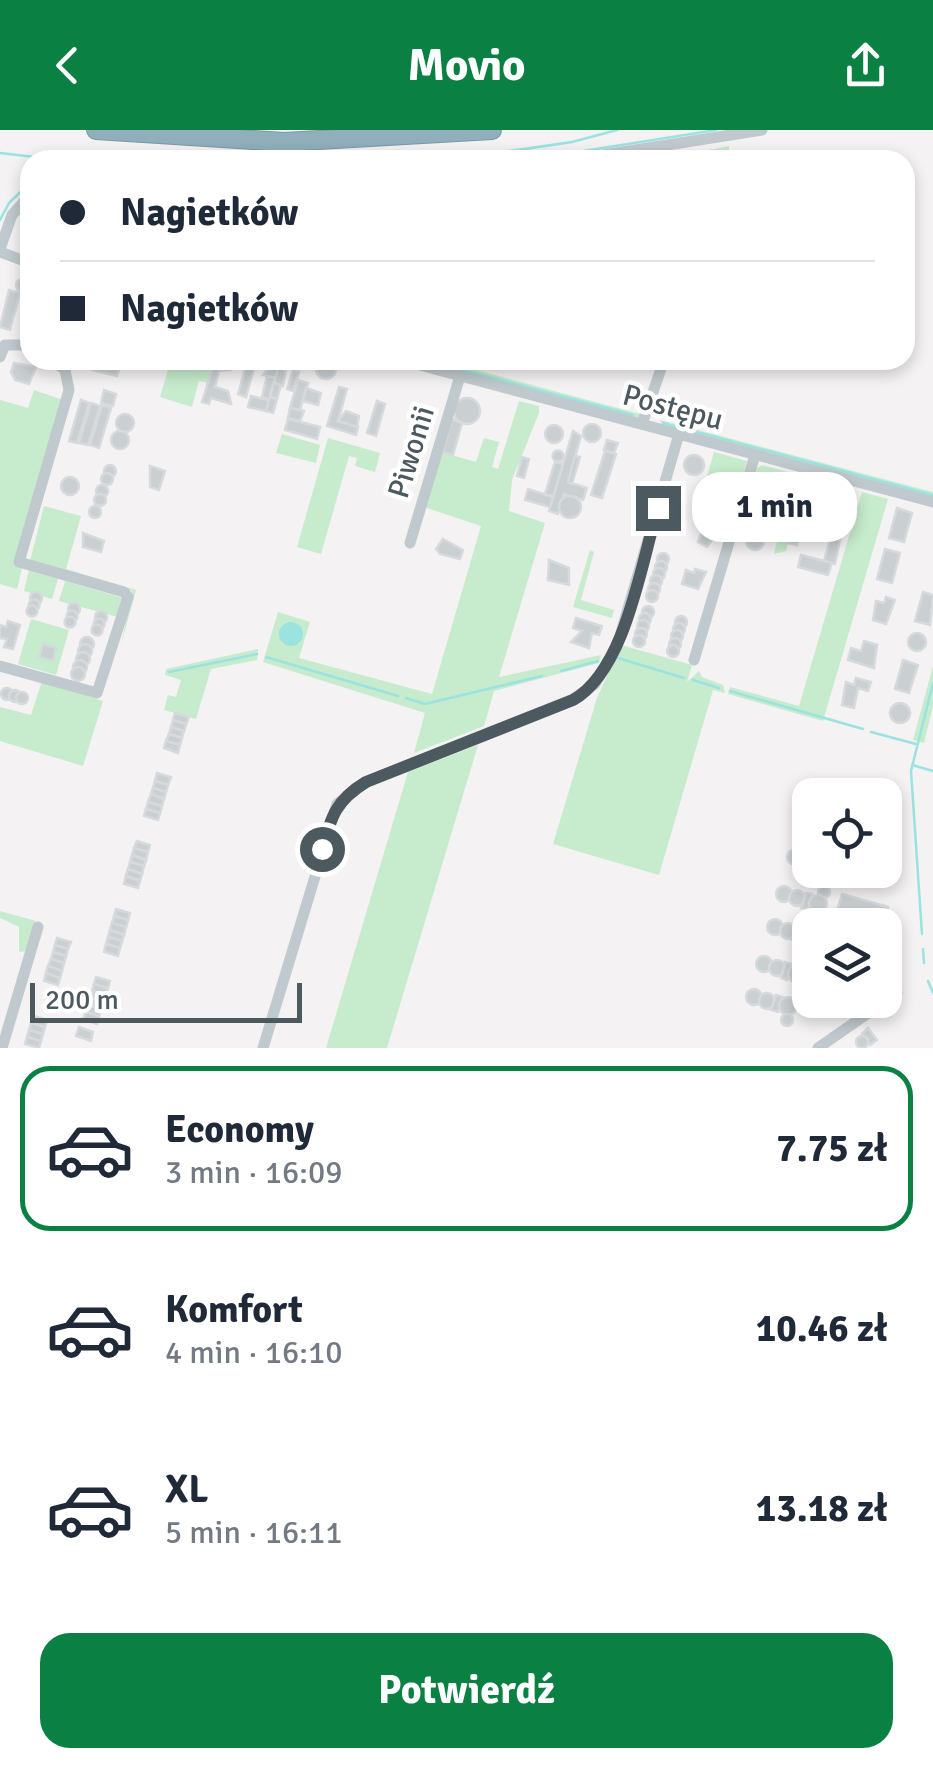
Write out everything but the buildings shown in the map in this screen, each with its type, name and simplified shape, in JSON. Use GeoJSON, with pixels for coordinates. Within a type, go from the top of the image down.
{"type":"FeatureCollection","features":[{"type":"Feature","properties":{"kind":"highway"},"geometry":{"type":"LineString","coordinates":[[96,130],[284,142],[492,130]]}},
{"type":"Feature","properties":{"kind":"street"},"geometry":{"type":"LineString","coordinates":[[635,150],[762,130]]}},
{"type":"Feature","properties":{"kind":"street"},"geometry":{"type":"LineString","coordinates":[[0,250],[8,222],[20,208]]}},
{"type":"Feature","properties":{"kind":"street"},"geometry":{"type":"LineString","coordinates":[[0,357],[6,345],[20,345]]}},
{"type":"Feature","properties":{"kind":"street"},"geometry":{"type":"LineString","coordinates":[[0,666],[96,693],[126,594],[19,562],[69,390],[66,370]]}},
{"type":"Feature","properties":{"kind":"street","name":"Postępu"},"geometry":{"type":"LineString","coordinates":[[438,370],[933,502]]}},
{"type":"Feature","properties":{"kind":"street"},"geometry":{"type":"LineString","coordinates":[[642,424],[661,370]]}},
{"type":"Feature","properties":{"kind":"street","name":"Piwonii"},"geometry":{"type":"LineString","coordinates":[[410,543],[460,376]]}},
{"type":"Feature","properties":{"kind":"street"},"geometry":{"type":"LineString","coordinates":[[263,1048],[332,816],[342,798],[366,782],[573,700],[595,684],[612,652],[676,433]]}},
{"type":"Feature","properties":{"kind":"street"},"geometry":{"type":"LineString","coordinates":[[694,660],[755,454]]}},
{"type":"Feature","properties":{"kind":"street"},"geometry":{"type":"LineString","coordinates":[[2,1048],[38,926]]}},
{"type":"Feature","properties":{"kind":"street"},"geometry":{"type":"LineString","coordinates":[[818,1048],[861,1018]]}},
{"type":"Feature","properties":{"kind":"green space"},"geometry":{"type":"Polygon","coordinates":[[[168,370],[212,370],[208,383],[199,381],[192,407],[160,397],[168,370]]]}},
{"type":"Feature","properties":{"kind":"green space"},"geometry":{"type":"Polygon","coordinates":[[[456,370],[476,370],[640,414],[638,419],[456,370]]]}},
{"type":"Feature","properties":{"kind":"green space"},"geometry":{"type":"Polygon","coordinates":[[[34,390],[63,400],[15,566],[22,568],[17,589],[0,584],[0,400],[28,408],[34,390]]]}},
{"type":"Feature","properties":{"kind":"green space"},"geometry":{"type":"Polygon","coordinates":[[[519,401],[539,406],[539,413],[512,480],[509,511],[545,523],[499,677],[601,655],[599,663],[494,691],[484,726],[414,753],[425,713],[263,662],[278,612],[310,622],[299,658],[432,694],[481,526],[424,507],[441,452],[476,462],[484,438],[499,442],[492,467],[498,469],[519,401]]]}},
{"type":"Feature","properties":{"kind":"green space"},"geometry":{"type":"Polygon","coordinates":[[[660,420],[933,492],[933,497],[662,424],[660,420]]]}},
{"type":"Feature","properties":{"kind":"green space"},"geometry":{"type":"Polygon","coordinates":[[[282,434],[320,445],[316,463],[276,453],[282,434]]]}},
{"type":"Feature","properties":{"kind":"green space"},"geometry":{"type":"Polygon","coordinates":[[[328,438],[380,453],[375,472],[355,466],[357,458],[349,456],[321,554],[297,547],[328,438]]]}},
{"type":"Feature","properties":{"kind":"green space"},"geometry":{"type":"Polygon","coordinates":[[[714,452],[747,461],[731,514],[699,504],[714,452]]]}},
{"type":"Feature","properties":{"kind":"green space"},"geometry":{"type":"Polygon","coordinates":[[[762,465],[806,477],[786,551],[774,554],[779,533],[741,521],[757,468],[762,465]]]}},
{"type":"Feature","properties":{"kind":"green space"},"geometry":{"type":"Polygon","coordinates":[[[862,492],[888,499],[823,721],[728,694],[730,687],[799,706],[862,492]]]}},
{"type":"Feature","properties":{"kind":"green space"},"geometry":{"type":"Polygon","coordinates":[[[44,506],[81,516],[66,569],[136,590],[121,645],[132,591],[30,561],[44,506]]]}},
{"type":"Feature","properties":{"kind":"green space"},"geometry":{"type":"Polygon","coordinates":[[[590,550],[594,552],[581,600],[614,610],[612,618],[573,607],[590,550]]]}},
{"type":"Feature","properties":{"kind":"green space"},"geometry":{"type":"Polygon","coordinates":[[[29,570],[58,579],[52,599],[24,591],[29,570]]]}},
{"type":"Feature","properties":{"kind":"green space"},"geometry":{"type":"Polygon","coordinates":[[[65,581],[123,598],[118,617],[59,601],[65,581]]]}},
{"type":"Feature","properties":{"kind":"green space"},"geometry":{"type":"Polygon","coordinates":[[[31,619],[69,630],[56,675],[18,664],[31,619]]]}},
{"type":"Feature","properties":{"kind":"green space"},"geometry":{"type":"Polygon","coordinates":[[[621,645],[692,665],[687,682],[699,671],[702,677],[723,685],[725,693],[713,690],[659,875],[553,844],[597,698],[621,645]]]}},
{"type":"Feature","properties":{"kind":"green space"},"geometry":{"type":"Polygon","coordinates":[[[258,649],[257,660],[211,669],[196,719],[164,710],[168,695],[176,697],[181,680],[165,675],[166,669],[258,649]]]}},
{"type":"Feature","properties":{"kind":"green space"},"geometry":{"type":"Polygon","coordinates":[[[933,666],[933,706],[924,743],[913,740],[933,666]]]}},
{"type":"Feature","properties":{"kind":"green space"},"geometry":{"type":"Polygon","coordinates":[[[42,681],[103,701],[83,766],[0,741],[0,707],[31,715],[42,681]]]}},
{"type":"Feature","properties":{"kind":"green space"},"geometry":{"type":"Polygon","coordinates":[[[478,745],[387,1048],[326,1048],[408,772],[478,745]]]}},
{"type":"Feature","properties":{"kind":"green space"},"geometry":{"type":"Polygon","coordinates":[[[0,911],[36,921],[27,951],[19,952],[19,927],[0,918],[0,911]]]}},
{"type":"Feature","properties":{"kind":"water"},"geometry":{"type":"Polygon","coordinates":[[[291,622],[303,634],[291,646],[279,634],[291,622]]]}},
{"type":"Feature","properties":{"kind":"waterway"},"geometry":{"type":"LineString","coordinates":[[517,150],[617,130]]}},
{"type":"Feature","properties":{"kind":"waterway"},"geometry":{"type":"LineString","coordinates":[[590,150],[716,130]]}},
{"type":"Feature","properties":{"kind":"waterway"},"geometry":{"type":"LineString","coordinates":[[0,153],[20,155]]}},
{"type":"Feature","properties":{"kind":"waterway"},"geometry":{"type":"LineString","coordinates":[[0,220],[20,193]]}},
{"type":"Feature","properties":{"kind":"waterway"},"geometry":{"type":"LineString","coordinates":[[463,370],[633,415]]}},
{"type":"Feature","properties":{"kind":"waterway"},"geometry":{"type":"LineString","coordinates":[[663,423],[933,495]]}},
{"type":"Feature","properties":{"kind":"waterway"},"geometry":{"type":"LineString","coordinates":[[169,672],[257,654]]}},
{"type":"Feature","properties":{"kind":"waterway"},"geometry":{"type":"LineString","coordinates":[[266,657],[398,696]]}},
{"type":"Feature","properties":{"kind":"waterway"},"geometry":{"type":"LineString","coordinates":[[618,658],[684,678]]}},
{"type":"Feature","properties":{"kind":"waterway"},"geometry":{"type":"LineString","coordinates":[[561,671],[598,661]]}},
{"type":"Feature","properties":{"kind":"waterway"},"geometry":{"type":"LineString","coordinates":[[406,698],[425,704],[542,676]]}},
{"type":"Feature","properties":{"kind":"waterway"},"geometry":{"type":"LineString","coordinates":[[693,680],[719,688]]}},
{"type":"Feature","properties":{"kind":"waterway"},"geometry":{"type":"LineString","coordinates":[[922,934],[911,771],[933,683]]}},
{"type":"Feature","properties":{"kind":"waterway"},"geometry":{"type":"LineString","coordinates":[[730,691],[863,729]]}},
{"type":"Feature","properties":{"kind":"waterway"},"geometry":{"type":"LineString","coordinates":[[871,732],[916,744]]}},
{"type":"Feature","properties":{"kind":"waterway"},"geometry":{"type":"LineString","coordinates":[[912,765],[933,771]]}},
{"type":"Feature","properties":{"kind":"waterway"},"geometry":{"type":"LineString","coordinates":[[923,949],[924,963]]}},
{"type":"Feature","properties":{"kind":"waterway"},"geometry":{"type":"LineString","coordinates":[[928,981],[933,993]]}},
{"type":"Feature","properties":{"kind":"route"},"geometry":{"type":"LineString","coordinates":[[322,849],[332,816],[344,795],[366,782],[573,700],[595,684],[618,643],[658,508]]}}]}
